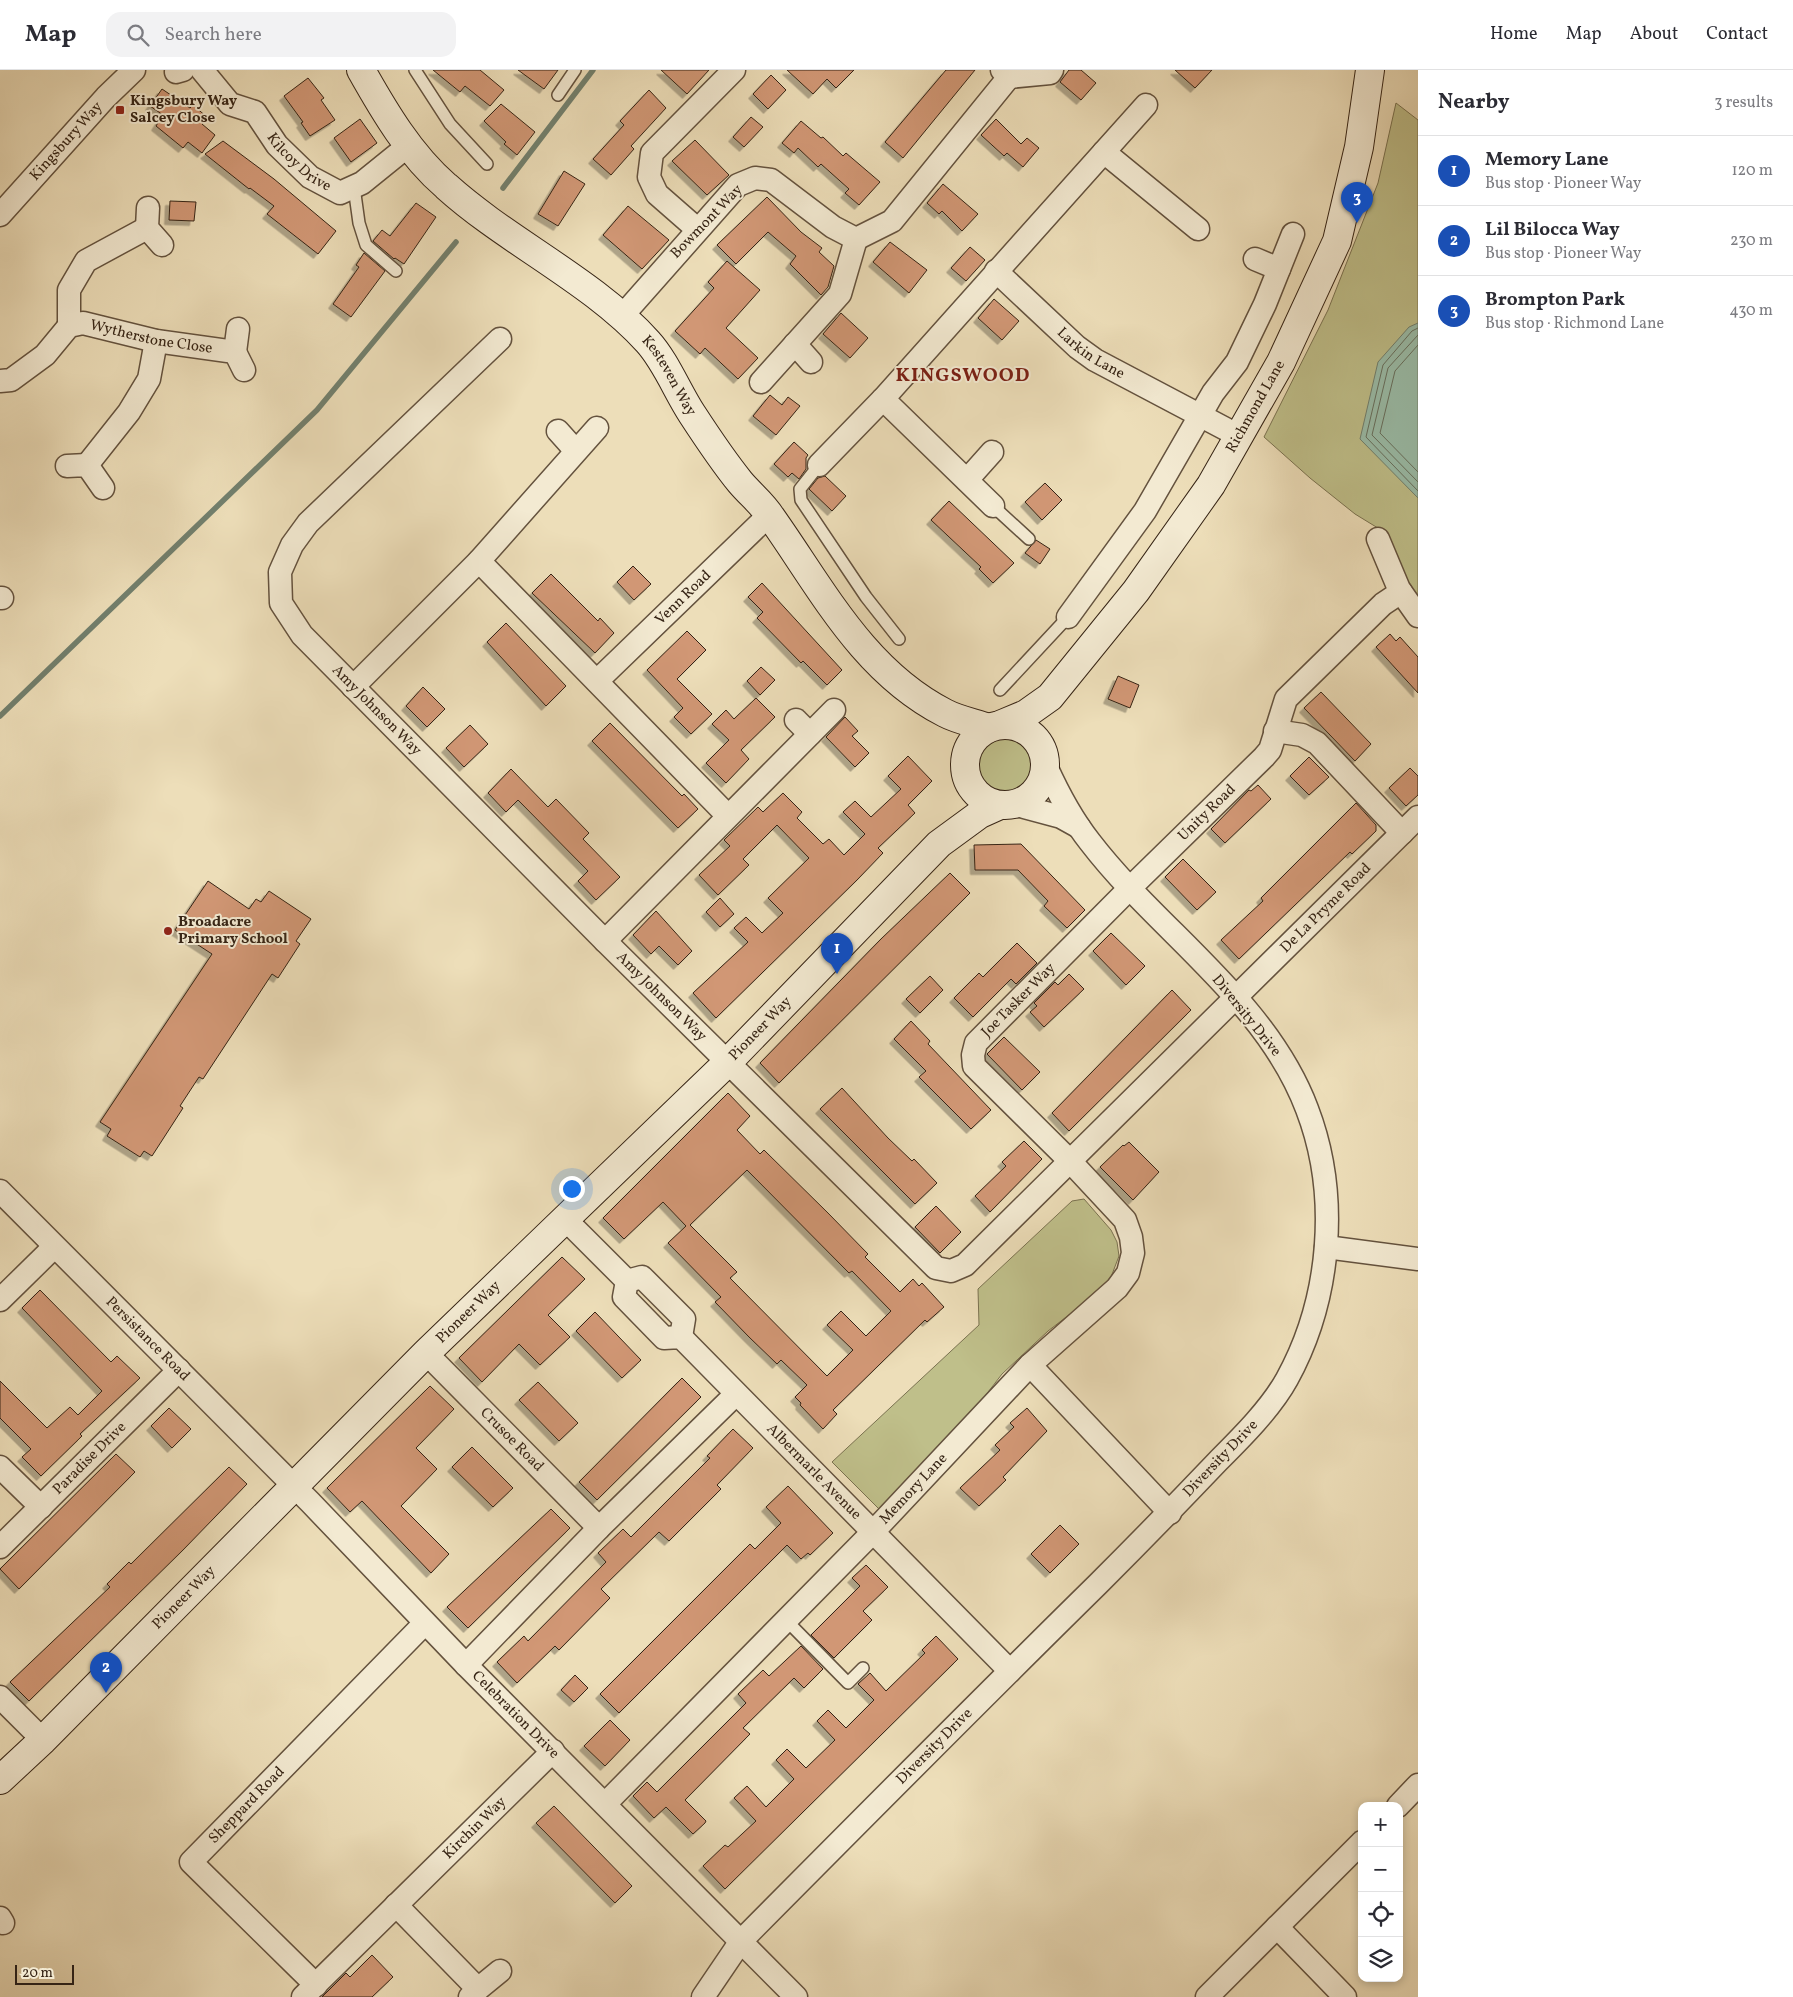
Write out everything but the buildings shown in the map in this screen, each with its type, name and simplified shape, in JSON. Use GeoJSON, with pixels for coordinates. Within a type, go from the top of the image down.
{"type":"FeatureCollection","features":[{"type":"Feature","properties":{"kind":"street","name":"Kingsbury Way"},"geometry":{"type":"LineString","coordinates":[[4,204],[134,70]]}},
{"type":"Feature","properties":{"kind":"street","name":"Kilcoy Drive"},"geometry":{"type":"LineString","coordinates":[[202,70],[230,104],[255,112],[278,145],[310,178],[340,193],[362,183],[409,145]]}},
{"type":"Feature","properties":{"kind":"street","name":"Kesteven Way"},"geometry":{"type":"LineString","coordinates":[[361,70],[379,102],[409,145],[444,185],[508,234],[623,315],[651,345],[692,414],[740,482],[770,514],[821,594],[848,630],[894,680],[946,714],[995,726]]}},
{"type":"Feature","properties":{"kind":"street"},"geometry":{"type":"LineString","coordinates":[[697,229],[658,194],[649,177],[652,153],[734,70]]}},
{"type":"Feature","properties":{"kind":"street"},"geometry":{"type":"LineString","coordinates":[[761,382],[840,294],[856,240],[892,220],[1005,74],[1050,73],[1052,70]]}},
{"type":"Feature","properties":{"kind":"street","name":"Richmond Lane"},"geometry":{"type":"LineString","coordinates":[[995,726],[1026,714],[1050,698],[1136,591],[1211,485],[1281,362],[1337,241],[1360,147],[1370,70]]}},
{"type":"Feature","properties":{"kind":"street"},"geometry":{"type":"LineString","coordinates":[[820,465],[883,399],[1146,105]]}},
{"type":"Feature","properties":{"kind":"street"},"geometry":{"type":"LineString","coordinates":[[1104,152],[1198,229]]}},
{"type":"Feature","properties":{"kind":"street","name":"Bowmont Way"},"geometry":{"type":"LineString","coordinates":[[623,315],[697,229],[738,185],[755,178],[771,180],[833,228],[856,240]]}},
{"type":"Feature","properties":{"kind":"street"},"geometry":{"type":"LineString","coordinates":[[69,326],[69,290],[86,261],[148,218],[162,245]]}},
{"type":"Feature","properties":{"kind":"street"},"geometry":{"type":"LineString","coordinates":[[1068,617],[1145,511],[1200,415],[1237,362],[1292,234]]}},
{"type":"Feature","properties":{"kind":"street"},"geometry":{"type":"LineString","coordinates":[[1255,259],[1279,268]]}},
{"type":"Feature","properties":{"kind":"street","name":"Larkin Lane"},"geometry":{"type":"LineString","coordinates":[[996,271],[1077,347],[1095,360],[1239,436]]}},
{"type":"Feature","properties":{"kind":"street","name":"Wytherstone Close"},"geometry":{"type":"LineString","coordinates":[[0,381],[11,380],[45,355],[69,326],[83,323],[240,361],[238,329]]}},
{"type":"Feature","properties":{"kind":"street","name":"Amy Johnson Way"},"geometry":{"type":"LineString","coordinates":[[500,339],[308,523],[292,545],[280,572],[281,603],[302,635],[605,941],[728,1062]]}},
{"type":"Feature","properties":{"kind":"street"},"geometry":{"type":"LineString","coordinates":[[103,488],[77,466],[129,412],[149,379],[156,341]]}},
{"type":"Feature","properties":{"kind":"street"},"geometry":{"type":"LineString","coordinates":[[794,344],[811,362]]}},
{"type":"Feature","properties":{"kind":"street"},"geometry":{"type":"LineString","coordinates":[[883,399],[993,506]]}},
{"type":"Feature","properties":{"kind":"street"},"geometry":{"type":"LineString","coordinates":[[354,687],[479,561],[575,450],[597,428]]}},
{"type":"Feature","properties":{"kind":"street"},"geometry":{"type":"LineString","coordinates":[[558,431],[575,450]]}},
{"type":"Feature","properties":{"kind":"street"},"geometry":{"type":"LineString","coordinates":[[967,480],[992,452]]}},
{"type":"Feature","properties":{"kind":"street","name":"Venn Road"},"geometry":{"type":"LineString","coordinates":[[597,681],[770,514]]}},
{"type":"Feature","properties":{"kind":"street"},"geometry":{"type":"LineString","coordinates":[[1378,539],[1401,592],[1418,616]]}},
{"type":"Feature","properties":{"kind":"street"},"geometry":{"type":"LineString","coordinates":[[479,561],[728,816]]}},
{"type":"Feature","properties":{"kind":"street","name":"Unity Road"},"geometry":{"type":"LineString","coordinates":[[1130,888],[1270,750],[1286,699],[1383,604],[1401,592]]}},
{"type":"Feature","properties":{"kind":"street"},"geometry":{"type":"LineString","coordinates":[[946,714],[968,781],[975,793],[986,801],[1006,805],[1026,799],[1036,790],[1043,777],[1043,757],[1050,698]]}},
{"type":"Feature","properties":{"kind":"street"},"geometry":{"type":"LineString","coordinates":[[605,941],[728,816],[803,727],[834,710]]}},
{"type":"Feature","properties":{"kind":"street"},"geometry":{"type":"LineString","coordinates":[[965,770],[970,744],[978,734],[995,726],[1014,726],[1026,731],[1036,739],[1043,757]]}},
{"type":"Feature","properties":{"kind":"street"},"geometry":{"type":"LineString","coordinates":[[1275,731],[1311,738],[1402,833]]}},
{"type":"Feature","properties":{"kind":"street","name":"Diversity Drive"},"geometry":{"type":"LineString","coordinates":[[703,1997],[741,1941],[1170,1513],[1249,1430],[1286,1381],[1307,1332],[1322,1282],[1327,1222],[1324,1169],[1307,1108],[1276,1047],[1236,999],[1130,888],[1090,842],[1059,794],[1043,757]]}},
{"type":"Feature","properties":{"kind":"street","name":"Pioneer Way"},"geometry":{"type":"LineString","coordinates":[[939,844],[955,809],[965,770]]}},
{"type":"Feature","properties":{"kind":"street","name":"Diversity Drive"},"geometry":{"type":"LineString","coordinates":[[1006,805],[1061,817],[1079,827]]}},
{"type":"Feature","properties":{"kind":"street","name":"Pioneer Way"},"geometry":{"type":"LineString","coordinates":[[0,1780],[43,1740],[426,1352],[728,1062],[939,844],[980,814],[1006,805]]}},
{"type":"Feature","properties":{"kind":"street","name":"De La Pryme Road"},"geometry":{"type":"LineString","coordinates":[[1236,999],[1418,817]]}},
{"type":"Feature","properties":{"kind":"street","name":"Joe Tasker Way"},"geometry":{"type":"LineString","coordinates":[[1070,1161],[974,1066],[973,1055],[976,1042],[985,1032],[1130,888]]}},
{"type":"Feature","properties":{"kind":"street"},"geometry":{"type":"LineString","coordinates":[[728,1062],[936,1268],[951,1271],[966,1265],[1236,999]]}},
{"type":"Feature","properties":{"kind":"street","name":"Memory Lane"},"geometry":{"type":"LineString","coordinates":[[605,1804],[785,1619],[873,1532],[1030,1365],[1117,1288],[1128,1272],[1133,1253],[1132,1237],[1124,1220],[1070,1161]]}},
{"type":"Feature","properties":{"kind":"street","name":"Persistance Road"},"geometry":{"type":"LineString","coordinates":[[0,1191],[294,1486]]}},
{"type":"Feature","properties":{"kind":"street","name":"Albermarle Avenue"},"geometry":{"type":"LineString","coordinates":[[564,1218],[627,1281],[624,1297],[644,1318],[664,1338],[682,1337],[1010,1671]]}},
{"type":"Feature","properties":{"kind":"street"},"geometry":{"type":"LineString","coordinates":[[0,1300],[54,1247]]}},
{"type":"Feature","properties":{"kind":"street"},"geometry":{"type":"LineString","coordinates":[[1326,1248],[1418,1259]]}},
{"type":"Feature","properties":{"kind":"street","name":"Crusoe Road"},"geometry":{"type":"LineString","coordinates":[[426,1352],[599,1528]]}},
{"type":"Feature","properties":{"kind":"street"},"geometry":{"type":"LineString","coordinates":[[1030,1365],[1170,1513]]}},
{"type":"Feature","properties":{"kind":"street","name":"Paradise Drive"},"geometry":{"type":"LineString","coordinates":[[0,1547],[179,1370]]}},
{"type":"Feature","properties":{"kind":"street"},"geometry":{"type":"LineString","coordinates":[[466,1666],[599,1528],[736,1394]]}},
{"type":"Feature","properties":{"kind":"street"},"geometry":{"type":"LineString","coordinates":[[0,1467],[41,1507]]}},
{"type":"Feature","properties":{"kind":"street","name":"Celebration Drive"},"geometry":{"type":"LineString","coordinates":[[294,1486],[466,1666],[796,1997]]}},
{"type":"Feature","properties":{"kind":"street","name":"Sheppard Road"},"geometry":{"type":"LineString","coordinates":[[310,1991],[191,1862],[425,1623]]}},
{"type":"Feature","properties":{"kind":"street"},"geometry":{"type":"LineString","coordinates":[[0,1697],[43,1740]]}},
{"type":"Feature","properties":{"kind":"street","name":"Kirchin Way"},"geometry":{"type":"LineString","coordinates":[[310,1991],[552,1751]]}},
{"type":"Feature","properties":{"kind":"street"},"geometry":{"type":"LineString","coordinates":[[1402,1802],[1418,1785]]}},
{"type":"Feature","properties":{"kind":"street"},"geometry":{"type":"LineString","coordinates":[[1207,1997],[1358,1846]]}},
{"type":"Feature","properties":{"kind":"street"},"geometry":{"type":"LineString","coordinates":[[396,1906],[474,1993],[500,1971]]}},
{"type":"Feature","properties":{"kind":"street"},"geometry":{"type":"LineString","coordinates":[[1277,1927],[1345,1997]]}},
{"type":"Feature","properties":{"kind":"lane"},"geometry":{"type":"LineString","coordinates":[[415,70],[450,124],[486,164]]}},
{"type":"Feature","properties":{"kind":"lane"},"geometry":{"type":"LineString","coordinates":[[558,94],[575,70]]}},
{"type":"Feature","properties":{"kind":"lane"},"geometry":{"type":"LineString","coordinates":[[354,187],[359,224],[366,245],[396,271]]}},
{"type":"Feature","properties":{"kind":"lane"},"geometry":{"type":"LineString","coordinates":[[820,465],[800,489],[801,500],[866,597],[899,639]]}},
{"type":"Feature","properties":{"kind":"lane"},"geometry":{"type":"LineString","coordinates":[[993,506],[1028,539]]}},
{"type":"Feature","properties":{"kind":"lane"},"geometry":{"type":"LineString","coordinates":[[1000,690],[1068,617]]}},
{"type":"Feature","properties":{"kind":"lane"},"geometry":{"type":"LineString","coordinates":[[785,1619],[848,1683],[863,1668]]}},
{"type":"Feature","properties":{"kind":"shaded area"},"geometry":{"type":"Polygon","coordinates":[[[1396,103],[1418,120],[1418,616],[1386,533],[1355,514],[1310,478],[1264,437],[1328,310],[1378,183],[1396,103]]]}},
{"type":"Feature","properties":{"kind":"shaded area"},"geometry":{"type":"Polygon","coordinates":[[[1003,733],[1019,738],[1024,742],[1028,747],[1033,763],[1028,779],[1024,784],[1019,788],[1003,793],[987,788],[982,784],[978,779],[973,763],[978,747],[982,742],[987,738],[1003,733]]]}},
{"type":"Feature","properties":{"kind":"shaded area"},"geometry":{"type":"Polygon","coordinates":[[[1084,1199],[1111,1230],[1117,1242],[1119,1256],[1108,1285],[1048,1331],[1002,1374],[965,1422],[881,1511],[832,1462],[979,1325],[978,1289],[1072,1201],[1084,1199]]]}},
{"type":"Feature","properties":{"kind":"water"},"geometry":{"type":"Polygon","coordinates":[[[1418,323],[1418,498],[1360,439],[1378,362],[1409,327],[1418,323]]]}},
{"type":"Feature","properties":{"kind":"waterway"},"geometry":{"type":"LineString","coordinates":[[503,188],[593,70]]}},
{"type":"Feature","properties":{"kind":"waterway"},"geometry":{"type":"LineString","coordinates":[[0,716],[317,410],[456,242]]}},
{"type":"Feature","properties":{"kind":"place","name":"Kingsbury Way Salcey Close"},"geometry":{"type":"Point","coordinates":[120,110]}},
{"type":"Feature","properties":{"kind":"place","name":"Brompton Park"},"geometry":{"type":"Point","coordinates":[1357,223]}},
{"type":"Feature","properties":{"kind":"place","name":"Broadacre Primary School"},"geometry":{"type":"Point","coordinates":[168,931]}},
{"type":"Feature","properties":{"kind":"place","name":"Memory Lane"},"geometry":{"type":"Point","coordinates":[837,974]}},
{"type":"Feature","properties":{"kind":"place","name":"Lil Bilocca Way"},"geometry":{"type":"Point","coordinates":[106,1693]}},
{"type":"Feature","properties":{"kind":"district","name":"KINGSWOOD"},"geometry":{"type":"Point","coordinates":[963,376]}}]}
